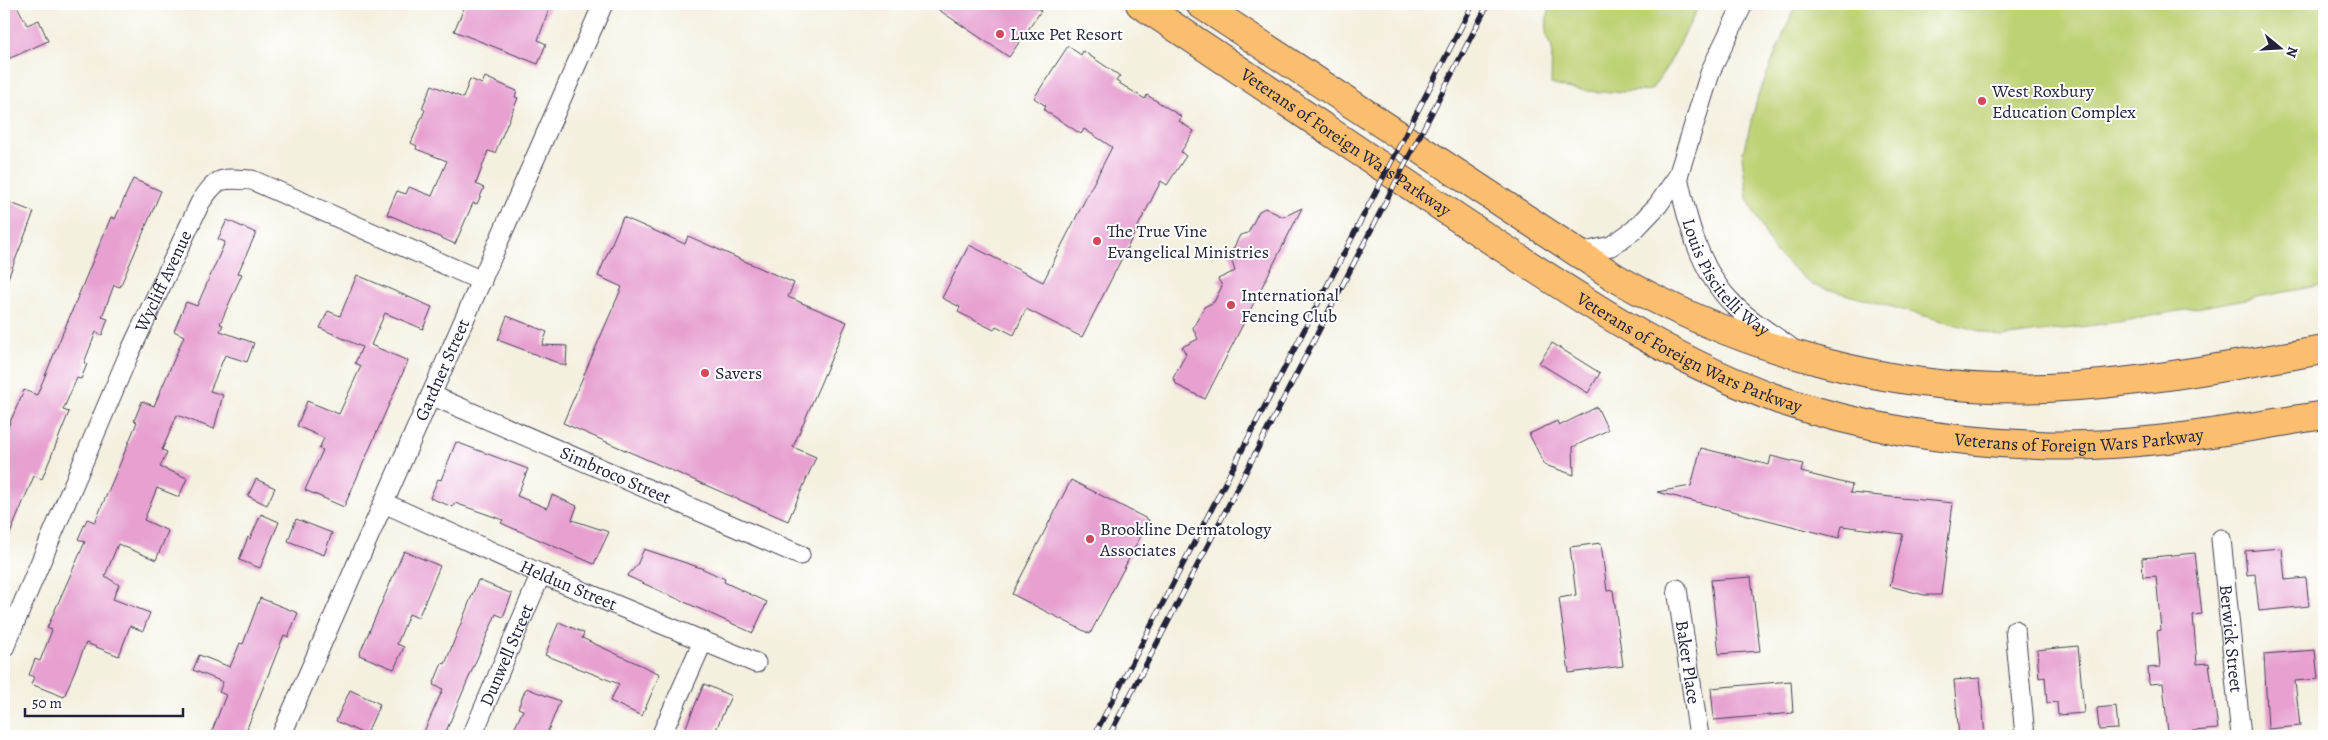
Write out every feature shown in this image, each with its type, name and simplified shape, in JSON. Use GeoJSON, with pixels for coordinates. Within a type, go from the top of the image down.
{"type":"FeatureCollection","features":[{"type":"Feature","properties":{"kind":"highway","name":"Veterans of Foreign Wars Parkway"},"geometry":{"type":"LineString","coordinates":[[1140,4],[1620,324],[1706,369],[1778,399],[1892,429],[1966,441],[2041,446],[2119,444],[2157,440],[2324,415]]}},
{"type":"Feature","properties":{"kind":"highway","name":"Veterans of Foreign Wars Parkway"},"geometry":{"type":"LineString","coordinates":[[1200,4],[1576,254],[1630,286],[1688,315],[1735,334],[1803,356],[1909,379],[2027,388],[2122,381],[2324,350]]}},
{"type":"Feature","properties":{"kind":"street","name":"Gardner Street"},"geometry":{"type":"LineString","coordinates":[[281,736],[603,4]]}},
{"type":"Feature","properties":{"kind":"street","name":"Louis Piscitelli Way"},"geometry":{"type":"LineString","coordinates":[[1576,254],[1611,246],[1634,230],[1658,205],[1678,176],[1711,70],[1743,4]]}},
{"type":"Feature","properties":{"kind":"street","name":"Louis Piscitelli Way"},"geometry":{"type":"LineString","coordinates":[[1678,176],[1687,219],[1710,274],[1734,305],[1803,356]]}},
{"type":"Feature","properties":{"kind":"street","name":"Wycliff Avenue"},"geometry":{"type":"LineString","coordinates":[[4,648],[129,354],[200,203],[212,185],[224,178],[252,180],[482,282]]}},
{"type":"Feature","properties":{"kind":"street","name":"Simbroco Street"},"geometry":{"type":"LineString","coordinates":[[431,396],[800,555]]}},
{"type":"Feature","properties":{"kind":"street","name":"Heldun Street"},"geometry":{"type":"LineString","coordinates":[[384,503],[541,574],[756,663]]}},
{"type":"Feature","properties":{"kind":"street","name":"Berwick Street"},"geometry":{"type":"LineString","coordinates":[[2222,540],[2241,736]]}},
{"type":"Feature","properties":{"kind":"street","name":"Dunwell Street"},"geometry":{"type":"LineString","coordinates":[[472,736],[541,574]]}},
{"type":"Feature","properties":{"kind":"street","name":"Baker Place"},"geometry":{"type":"LineString","coordinates":[[1676,589],[1699,736]]}},
{"type":"Feature","properties":{"kind":"street"},"geometry":{"type":"LineString","coordinates":[[2015,630],[2025,736]]}},
{"type":"Feature","properties":{"kind":"street"},"geometry":{"type":"LineString","coordinates":[[661,736],[703,641]]}},
{"type":"Feature","properties":{"kind":"green space"},"geometry":{"type":"Polygon","coordinates":[[[1551,4],[1700,4],[1669,64],[1651,90],[1613,92],[1575,90],[1551,84],[1552,48],[1546,36],[1547,18],[1551,4]]]}},
{"type":"Feature","properties":{"kind":"green space","name":"West Roxbury Education Complex"},"geometry":{"type":"Polygon","coordinates":[[[1799,4],[2324,4],[2324,285],[2118,322],[2001,337],[1812,285],[1774,251],[1747,198],[1742,156],[1758,96],[1793,11],[1799,4]]]}},
{"type":"Feature","properties":{"kind":"building"},"geometry":{"type":"Polygon","coordinates":[[[4,4],[16,4],[27,25],[39,20],[48,41],[4,61],[4,4]]]}},
{"type":"Feature","properties":{"kind":"building"},"geometry":{"type":"Polygon","coordinates":[[[466,4],[551,4],[538,40],[546,44],[538,64],[454,31],[466,4]]]}},
{"type":"Feature","properties":{"kind":"building","name":"Luxe Pet Resort"},"geometry":{"type":"Polygon","coordinates":[[[930,4],[1030,4],[1041,11],[1009,57],[930,4]]]}},
{"type":"Feature","properties":{"kind":"building"},"geometry":{"type":"Polygon","coordinates":[[[1068,46],[1081,55],[1083,51],[1120,76],[1116,81],[1145,99],[1147,95],[1182,117],[1179,121],[1194,131],[1181,152],[1186,156],[1167,185],[1161,181],[1082,337],[1026,309],[1014,335],[996,326],[994,330],[958,312],[960,307],[942,298],[969,245],[1043,282],[1112,147],[1084,129],[1081,134],[1044,110],[1046,106],[1034,98],[1068,46]]]}},
{"type":"Feature","properties":{"kind":"building"},"geometry":{"type":"Polygon","coordinates":[[[485,77],[517,91],[515,97],[518,98],[495,153],[488,151],[476,184],[484,188],[477,204],[473,203],[455,244],[387,214],[397,191],[406,194],[409,187],[432,196],[447,161],[416,149],[417,146],[411,143],[425,110],[422,108],[432,85],[463,98],[470,79],[482,84],[485,77]]]}},
{"type":"Feature","properties":{"kind":"building"},"geometry":{"type":"Polygon","coordinates":[[[133,179],[161,191],[120,287],[114,285],[102,317],[108,319],[102,335],[96,332],[84,363],[87,364],[81,379],[77,378],[63,410],[69,412],[42,479],[34,476],[4,548],[4,436],[24,390],[37,395],[111,217],[115,219],[133,179]]]}},
{"type":"Feature","properties":{"kind":"building"},"geometry":{"type":"Polygon","coordinates":[[[8,202],[34,212],[5,286],[4,214],[8,202]]]}},
{"type":"Feature","properties":{"kind":"building","name":"International Fencing Club"},"geometry":{"type":"Polygon","coordinates":[[[1265,208],[1283,217],[1302,208],[1205,399],[1177,385],[1173,378],[1186,354],[1182,347],[1198,339],[1193,328],[1204,307],[1214,302],[1222,286],[1218,279],[1235,271],[1230,255],[1240,235],[1248,233],[1259,211],[1265,208]]]}},
{"type":"Feature","properties":{"kind":"building","name":"Savers"},"geometry":{"type":"Polygon","coordinates":[[[623,217],[685,244],[688,236],[794,283],[788,297],[847,322],[793,447],[816,457],[788,521],[563,423],[622,287],[598,276],[623,217]]]}},
{"type":"Feature","properties":{"kind":"building"},"geometry":{"type":"Polygon","coordinates":[[[227,220],[256,233],[238,273],[242,274],[220,324],[223,325],[220,331],[254,343],[247,362],[225,355],[210,391],[223,395],[214,429],[177,415],[162,450],[167,452],[160,467],[187,478],[179,497],[157,488],[144,520],[168,531],[156,560],[118,544],[105,576],[119,585],[113,599],[150,613],[143,631],[130,626],[119,656],[86,643],[64,697],[31,684],[34,677],[29,675],[35,659],[40,661],[52,630],[47,628],[85,542],[78,539],[87,519],[95,522],[137,422],[134,421],[142,401],[154,406],[184,336],[174,331],[186,302],[197,306],[225,242],[218,239],[227,220]]]}},
{"type":"Feature","properties":{"kind":"building"},"geometry":{"type":"Polygon","coordinates":[[[357,275],[432,307],[423,329],[385,313],[371,345],[408,361],[344,507],[305,490],[323,450],[319,449],[324,438],[297,426],[307,401],[339,414],[361,366],[355,363],[362,347],[320,328],[328,311],[340,316],[357,275]]]}},
{"type":"Feature","properties":{"kind":"building"},"geometry":{"type":"Polygon","coordinates":[[[507,316],[547,332],[542,345],[567,346],[566,366],[498,340],[507,316]]]}},
{"type":"Feature","properties":{"kind":"building"},"geometry":{"type":"Polygon","coordinates":[[[1552,343],[1600,373],[1588,393],[1539,363],[1552,343]]]}},
{"type":"Feature","properties":{"kind":"building"},"geometry":{"type":"Polygon","coordinates":[[[1597,407],[1608,430],[1573,447],[1574,475],[1545,465],[1529,434],[1557,421],[1559,426],[1597,407]]]}},
{"type":"Feature","properties":{"kind":"building"},"geometry":{"type":"Polygon","coordinates":[[[456,442],[528,469],[517,496],[547,508],[552,495],[577,506],[572,520],[609,532],[594,564],[501,523],[503,520],[455,503],[453,507],[430,498],[438,479],[441,480],[456,442]]]}},
{"type":"Feature","properties":{"kind":"building"},"geometry":{"type":"Polygon","coordinates":[[[1701,448],[1769,465],[1771,456],[1803,464],[1801,472],[1852,485],[1850,493],[1953,503],[1941,595],[1924,595],[1890,586],[1903,534],[1842,526],[1839,538],[1657,492],[1691,486],[1701,448]]]}},
{"type":"Feature","properties":{"kind":"building"},"geometry":{"type":"Polygon","coordinates":[[[256,479],[275,488],[267,505],[248,496],[256,479]]]}},
{"type":"Feature","properties":{"kind":"building","name":"Brookline Dermatology Associates"},"geometry":{"type":"Polygon","coordinates":[[[1071,480],[1149,520],[1090,634],[1012,594],[1071,480]]]}},
{"type":"Feature","properties":{"kind":"building"},"geometry":{"type":"Polygon","coordinates":[[[261,514],[279,522],[260,568],[239,560],[248,537],[250,539],[261,514]]]}},
{"type":"Feature","properties":{"kind":"building"},"geometry":{"type":"Polygon","coordinates":[[[296,519],[332,533],[324,555],[288,541],[296,519]]]}},
{"type":"Feature","properties":{"kind":"building"},"geometry":{"type":"Polygon","coordinates":[[[1601,543],[1607,591],[1613,590],[1623,666],[1569,673],[1559,598],[1576,595],[1570,547],[1601,543]]]}},
{"type":"Feature","properties":{"kind":"building"},"geometry":{"type":"Polygon","coordinates":[[[2282,548],[2285,580],[2306,578],[2309,606],[2259,611],[2255,574],[2247,575],[2245,551],[2282,548]]]}},
{"type":"Feature","properties":{"kind":"building"},"geometry":{"type":"Polygon","coordinates":[[[644,549],[701,568],[725,579],[724,582],[767,602],[753,633],[627,576],[637,565],[644,549]]]}},
{"type":"Feature","properties":{"kind":"building"},"geometry":{"type":"Polygon","coordinates":[[[404,551],[440,566],[418,618],[409,614],[397,644],[404,647],[394,669],[359,655],[404,551]]]}},
{"type":"Feature","properties":{"kind":"building"},"geometry":{"type":"Polygon","coordinates":[[[2195,553],[2202,614],[2193,615],[2197,664],[2209,663],[2218,729],[2168,733],[2163,683],[2149,684],[2148,668],[2160,667],[2157,631],[2161,630],[2156,576],[2143,577],[2142,558],[2195,553]]]}},
{"type":"Feature","properties":{"kind":"building"},"geometry":{"type":"Polygon","coordinates":[[[1751,577],[1760,651],[1719,654],[1711,580],[1751,577]]]}},
{"type":"Feature","properties":{"kind":"building"},"geometry":{"type":"Polygon","coordinates":[[[478,580],[512,594],[503,617],[496,614],[444,736],[422,736],[443,689],[433,685],[442,663],[445,664],[478,580]]]}},
{"type":"Feature","properties":{"kind":"building"},"geometry":{"type":"Polygon","coordinates":[[[260,598],[298,613],[288,637],[284,635],[244,736],[210,736],[226,695],[219,692],[223,682],[193,670],[199,655],[230,667],[240,643],[243,644],[260,598]]]}},
{"type":"Feature","properties":{"kind":"building"},"geometry":{"type":"Polygon","coordinates":[[[559,622],[584,633],[582,638],[660,674],[642,716],[610,701],[619,684],[545,655],[559,622]]]}},
{"type":"Feature","properties":{"kind":"building"},"geometry":{"type":"Polygon","coordinates":[[[2078,646],[2084,713],[2058,715],[2057,702],[2047,703],[2045,677],[2039,678],[2037,650],[2078,646]]]}},
{"type":"Feature","properties":{"kind":"building"},"geometry":{"type":"Polygon","coordinates":[[[2315,650],[2318,679],[2295,681],[2300,726],[2268,729],[2264,654],[2315,650]]]}},
{"type":"Feature","properties":{"kind":"building"},"geometry":{"type":"Polygon","coordinates":[[[1980,678],[1985,736],[1959,736],[1954,680],[1980,678]]]}},
{"type":"Feature","properties":{"kind":"building"},"geometry":{"type":"Polygon","coordinates":[[[1791,681],[1793,713],[1714,720],[1711,688],[1791,681]]]}},
{"type":"Feature","properties":{"kind":"building"},"geometry":{"type":"Polygon","coordinates":[[[704,684],[731,696],[713,736],[702,736],[685,729],[704,684]]]}},
{"type":"Feature","properties":{"kind":"building"},"geometry":{"type":"Polygon","coordinates":[[[526,688],[560,701],[546,736],[511,736],[523,710],[518,708],[526,688]]]}},
{"type":"Feature","properties":{"kind":"building"},"geometry":{"type":"Polygon","coordinates":[[[350,690],[380,704],[366,735],[336,721],[350,690]]]}},
{"type":"Feature","properties":{"kind":"building"},"geometry":{"type":"Polygon","coordinates":[[[2116,706],[2118,729],[2099,730],[2097,708],[2116,706]]]}},
{"type":"Feature","properties":{"kind":"railway"},"geometry":{"type":"LineString","coordinates":[[1094,736],[1473,4]]}},
{"type":"Feature","properties":{"kind":"railway"},"geometry":{"type":"LineString","coordinates":[[1109,736],[1488,4]]}},
{"type":"Feature","properties":{"kind":"place","name":"Luxe Pet Resort"},"geometry":{"type":"Point","coordinates":[1000,34]}},
{"type":"Feature","properties":{"kind":"place","name":"West Roxbury Education Complex"},"geometry":{"type":"Point","coordinates":[1982,101]}},
{"type":"Feature","properties":{"kind":"place","name":"The True Vine Evangelical Ministries"},"geometry":{"type":"Point","coordinates":[1097,241]}},
{"type":"Feature","properties":{"kind":"place","name":"International Fencing Club"},"geometry":{"type":"Point","coordinates":[1231,305]}},
{"type":"Feature","properties":{"kind":"place","name":"Savers"},"geometry":{"type":"Point","coordinates":[705,373]}},
{"type":"Feature","properties":{"kind":"place","name":"Brookline Dermatology Associates"},"geometry":{"type":"Point","coordinates":[1090,539]}}]}
